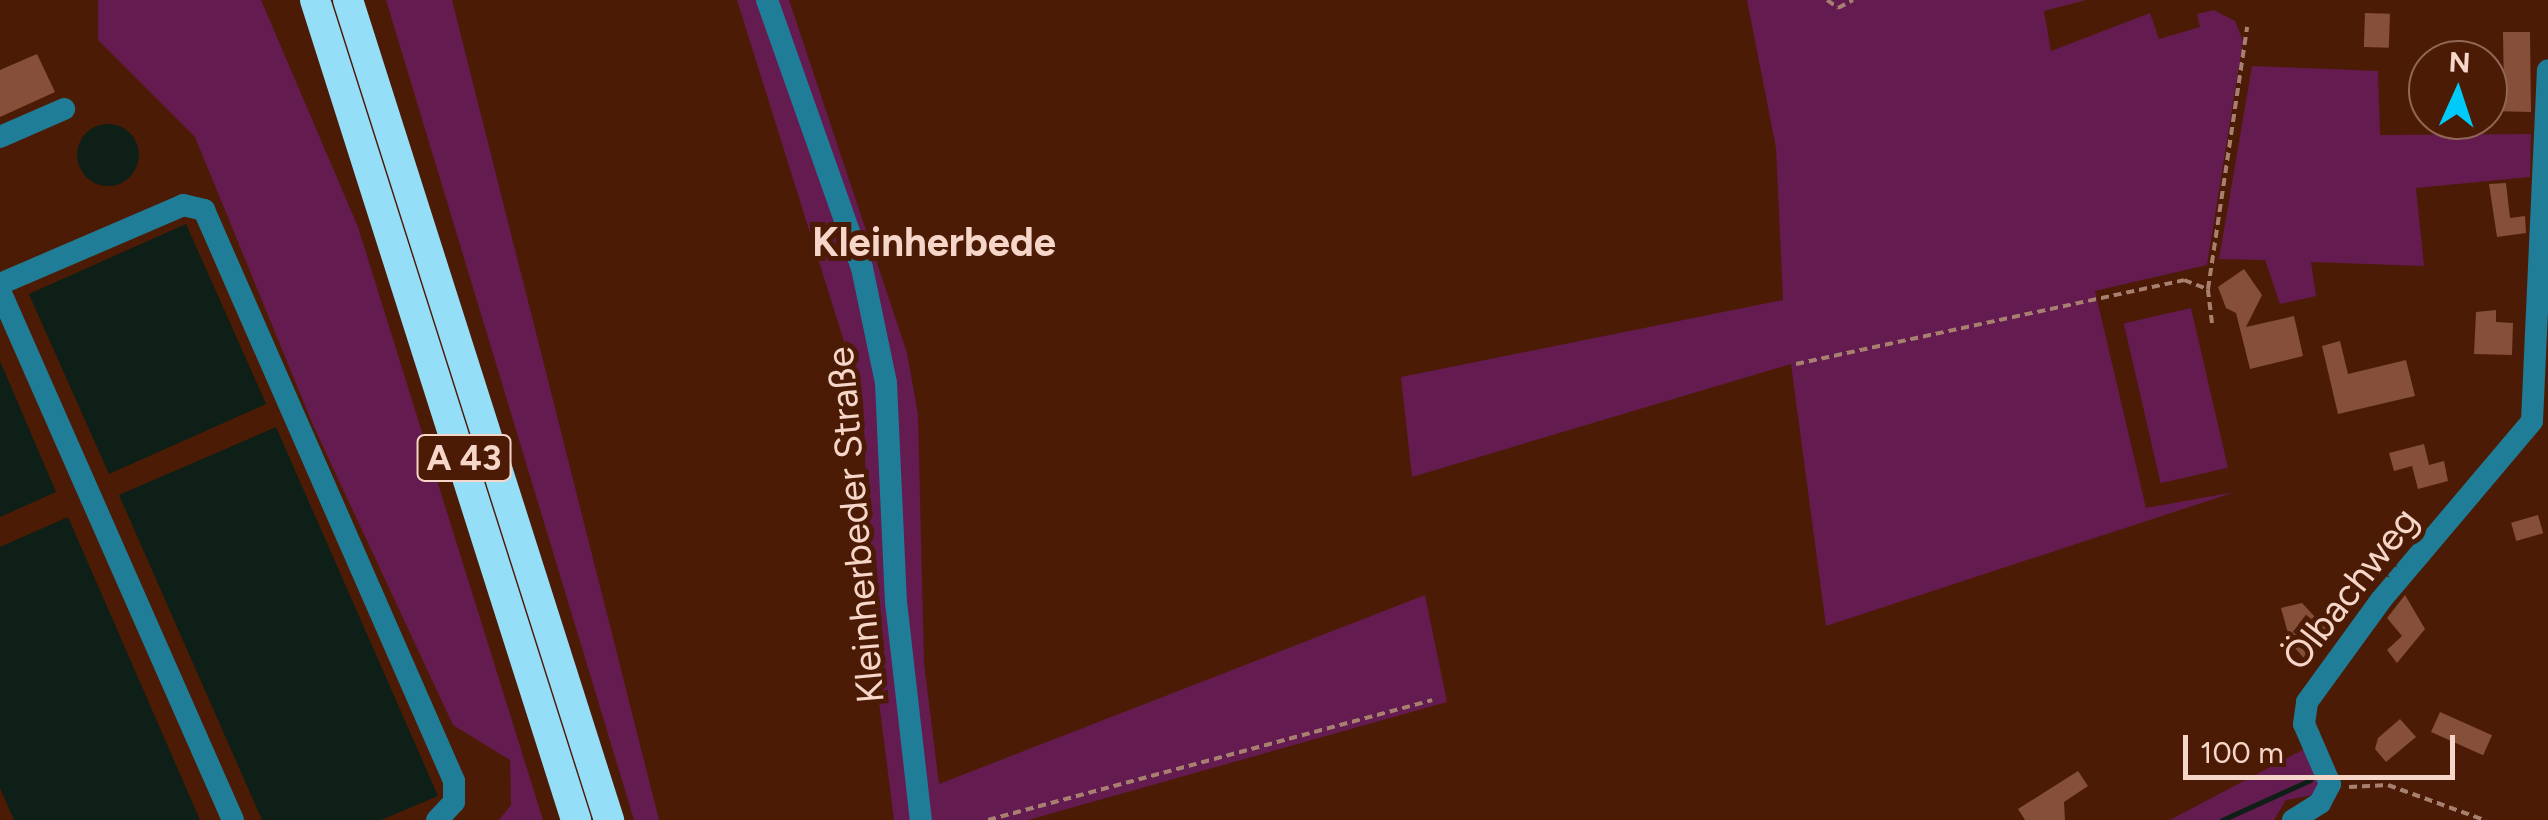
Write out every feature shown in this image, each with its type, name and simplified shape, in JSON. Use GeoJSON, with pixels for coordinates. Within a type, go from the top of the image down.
{"type":"FeatureCollection","features":[{"type":"Feature","properties":{"kind":"highway","name":"A 43"},"geometry":{"type":"LineString","coordinates":[[315,0],[576,820]]}},
{"type":"Feature","properties":{"kind":"highway","name":"A 43"},"geometry":{"type":"LineString","coordinates":[[351,6],[609,820]]}},
{"type":"Feature","properties":{"kind":"street","name":"Kleinherbeder Straße"},"geometry":{"type":"LineString","coordinates":[[767,0],[862,268],[886,384],[896,602],[921,820]]}},
{"type":"Feature","properties":{"kind":"street"},"geometry":{"type":"LineString","coordinates":[[2542,409],[2548,70]]}},
{"type":"Feature","properties":{"kind":"street"},"geometry":{"type":"LineString","coordinates":[[0,137],[64,109]]}},
{"type":"Feature","properties":{"kind":"street"},"geometry":{"type":"LineString","coordinates":[[233,820],[0,288],[183,205],[204,210],[454,781],[454,802],[437,820]]}},
{"type":"Feature","properties":{"kind":"street","name":"Ölbachweg"},"geometry":{"type":"LineString","coordinates":[[2330,784],[2322,749],[2304,724],[2307,702],[2380,600],[2504,462],[2542,409]]}},
{"type":"Feature","properties":{"kind":"street"},"geometry":{"type":"LineString","coordinates":[[2294,820],[2320,803],[2330,784]]}},
{"type":"Feature","properties":{"kind":"path"},"geometry":{"type":"LineString","coordinates":[[1827,0],[1838,8],[1853,0]]}},
{"type":"Feature","properties":{"kind":"path"},"geometry":{"type":"LineString","coordinates":[[2212,323],[2208,289],[2247,26]]}},
{"type":"Feature","properties":{"kind":"path"},"geometry":{"type":"LineString","coordinates":[[1796,364],[2184,280],[2208,289]]}},
{"type":"Feature","properties":{"kind":"path"},"geometry":{"type":"LineString","coordinates":[[988,820],[1432,700]]}},
{"type":"Feature","properties":{"kind":"path"},"geometry":{"type":"LineString","coordinates":[[2330,784],[2388,785],[2484,820]]}},
{"type":"Feature","properties":{"kind":"shaded area"},"geometry":{"type":"Polygon","coordinates":[[[98,0],[261,0],[358,227],[543,820],[499,820],[511,805],[510,760],[453,725],[313,425],[195,137],[98,40],[98,0]]]}},
{"type":"Feature","properties":{"kind":"shaded area"},"geometry":{"type":"Polygon","coordinates":[[[386,0],[452,0],[659,820],[634,820],[386,0]]]}},
{"type":"Feature","properties":{"kind":"shaded area"},"geometry":{"type":"Polygon","coordinates":[[[737,0],[789,0],[907,353],[918,414],[924,663],[939,784],[1425,595],[1447,702],[1028,820],[894,820],[872,647],[863,402],[737,0]]]}},
{"type":"Feature","properties":{"kind":"shaded area"},"geometry":{"type":"Polygon","coordinates":[[[1747,0],[2086,0],[2044,11],[2051,51],[2150,13],[2159,39],[2200,27],[2197,14],[2214,10],[2235,21],[2243,41],[2207,265],[2095,291],[2146,508],[2235,492],[1826,626],[1791,364],[1412,477],[1401,377],[1783,300],[1776,148],[1747,0]]]}},
{"type":"Feature","properties":{"kind":"shaded area"},"geometry":{"type":"Polygon","coordinates":[[[2252,66],[2378,71],[2380,135],[2408,135],[2408,140],[2508,140],[2508,134],[2531,134],[2530,177],[2416,188],[2424,266],[2311,262],[2316,296],[2280,304],[2265,260],[2219,259],[2252,66]]]}},
{"type":"Feature","properties":{"kind":"shaded area"},"geometry":{"type":"Polygon","coordinates":[[[108,124],[130,133],[139,155],[130,177],[108,186],[86,177],[77,155],[86,133],[108,124]]]}},
{"type":"Feature","properties":{"kind":"shaded area"},"geometry":{"type":"Polygon","coordinates":[[[186,224],[266,404],[109,474],[29,294],[186,224]]]}},
{"type":"Feature","properties":{"kind":"shaded area"},"geometry":{"type":"Polygon","coordinates":[[[2191,308],[2228,468],[2161,483],[2124,324],[2191,308]]]}},
{"type":"Feature","properties":{"kind":"shaded area"},"geometry":{"type":"Polygon","coordinates":[[[0,361],[56,492],[0,517],[0,361]]]}},
{"type":"Feature","properties":{"kind":"shaded area"},"geometry":{"type":"Polygon","coordinates":[[[276,427],[438,796],[381,820],[262,820],[119,495],[276,427]]]}},
{"type":"Feature","properties":{"kind":"shaded area"},"geometry":{"type":"Polygon","coordinates":[[[68,517],[200,820],[14,820],[0,788],[0,547],[68,517]]]}},
{"type":"Feature","properties":{"kind":"shaded area"},"geometry":{"type":"Polygon","coordinates":[[[2308,747],[2321,785],[2314,795],[2286,800],[2274,820],[2170,820],[2308,747]]]}},
{"type":"Feature","properties":{"kind":"building"},"geometry":{"type":"Polygon","coordinates":[[[2365,13],[2390,14],[2389,48],[2364,47],[2365,13]]]}},
{"type":"Feature","properties":{"kind":"building"},"geometry":{"type":"Polygon","coordinates":[[[2503,32],[2530,32],[2531,112],[2508,111],[2508,40],[2503,40],[2503,32]]]}},
{"type":"Feature","properties":{"kind":"building"},"geometry":{"type":"Polygon","coordinates":[[[37,54],[55,92],[0,117],[0,70],[37,54]]]}},
{"type":"Feature","properties":{"kind":"building"},"geometry":{"type":"Polygon","coordinates":[[[2506,183],[2510,218],[2525,216],[2526,233],[2497,237],[2489,184],[2506,183]]]}},
{"type":"Feature","properties":{"kind":"building"},"geometry":{"type":"Polygon","coordinates":[[[2244,269],[2262,295],[2246,327],[2294,316],[2303,356],[2250,369],[2236,313],[2226,308],[2218,287],[2244,269]]]}},
{"type":"Feature","properties":{"kind":"building"},"geometry":{"type":"Polygon","coordinates":[[[2496,310],[2496,322],[2513,323],[2512,355],[2474,354],[2476,312],[2496,310]]]}},
{"type":"Feature","properties":{"kind":"building"},"geometry":{"type":"Polygon","coordinates":[[[2340,341],[2348,374],[2406,360],[2415,396],[2338,414],[2322,346],[2340,341]]]}},
{"type":"Feature","properties":{"kind":"building"},"geometry":{"type":"Polygon","coordinates":[[[2424,444],[2429,465],[2444,461],[2448,481],[2418,489],[2412,466],[2394,471],[2389,453],[2424,444]]]}},
{"type":"Feature","properties":{"kind":"building"},"geometry":{"type":"Polygon","coordinates":[[[2538,515],[2543,533],[2516,541],[2511,523],[2538,515]]]}},
{"type":"Feature","properties":{"kind":"building"},"geometry":{"type":"Polygon","coordinates":[[[2405,595],[2425,629],[2397,663],[2387,650],[2402,636],[2387,618],[2405,595]]]}},
{"type":"Feature","properties":{"kind":"building"},"geometry":{"type":"Polygon","coordinates":[[[2302,603],[2330,633],[2304,658],[2291,644],[2281,608],[2302,603]]]}},
{"type":"Feature","properties":{"kind":"building"},"geometry":{"type":"Polygon","coordinates":[[[2440,712],[2492,735],[2483,755],[2431,732],[2440,712]]]}},
{"type":"Feature","properties":{"kind":"building"},"geometry":{"type":"Polygon","coordinates":[[[2400,719],[2416,737],[2386,762],[2375,749],[2378,738],[2400,719]]]}},
{"type":"Feature","properties":{"kind":"building"},"geometry":{"type":"Polygon","coordinates":[[[2078,771],[2088,786],[2064,802],[2065,820],[2025,820],[2018,809],[2078,771]]]}},
{"type":"Feature","properties":{"kind":"waterway"},"geometry":{"type":"LineString","coordinates":[[2222,820],[2310,780]]}},
{"type":"Feature","properties":{"kind":"district","name":"Kleinherbede"},"geometry":{"type":"Point","coordinates":[934,242]}}]}
